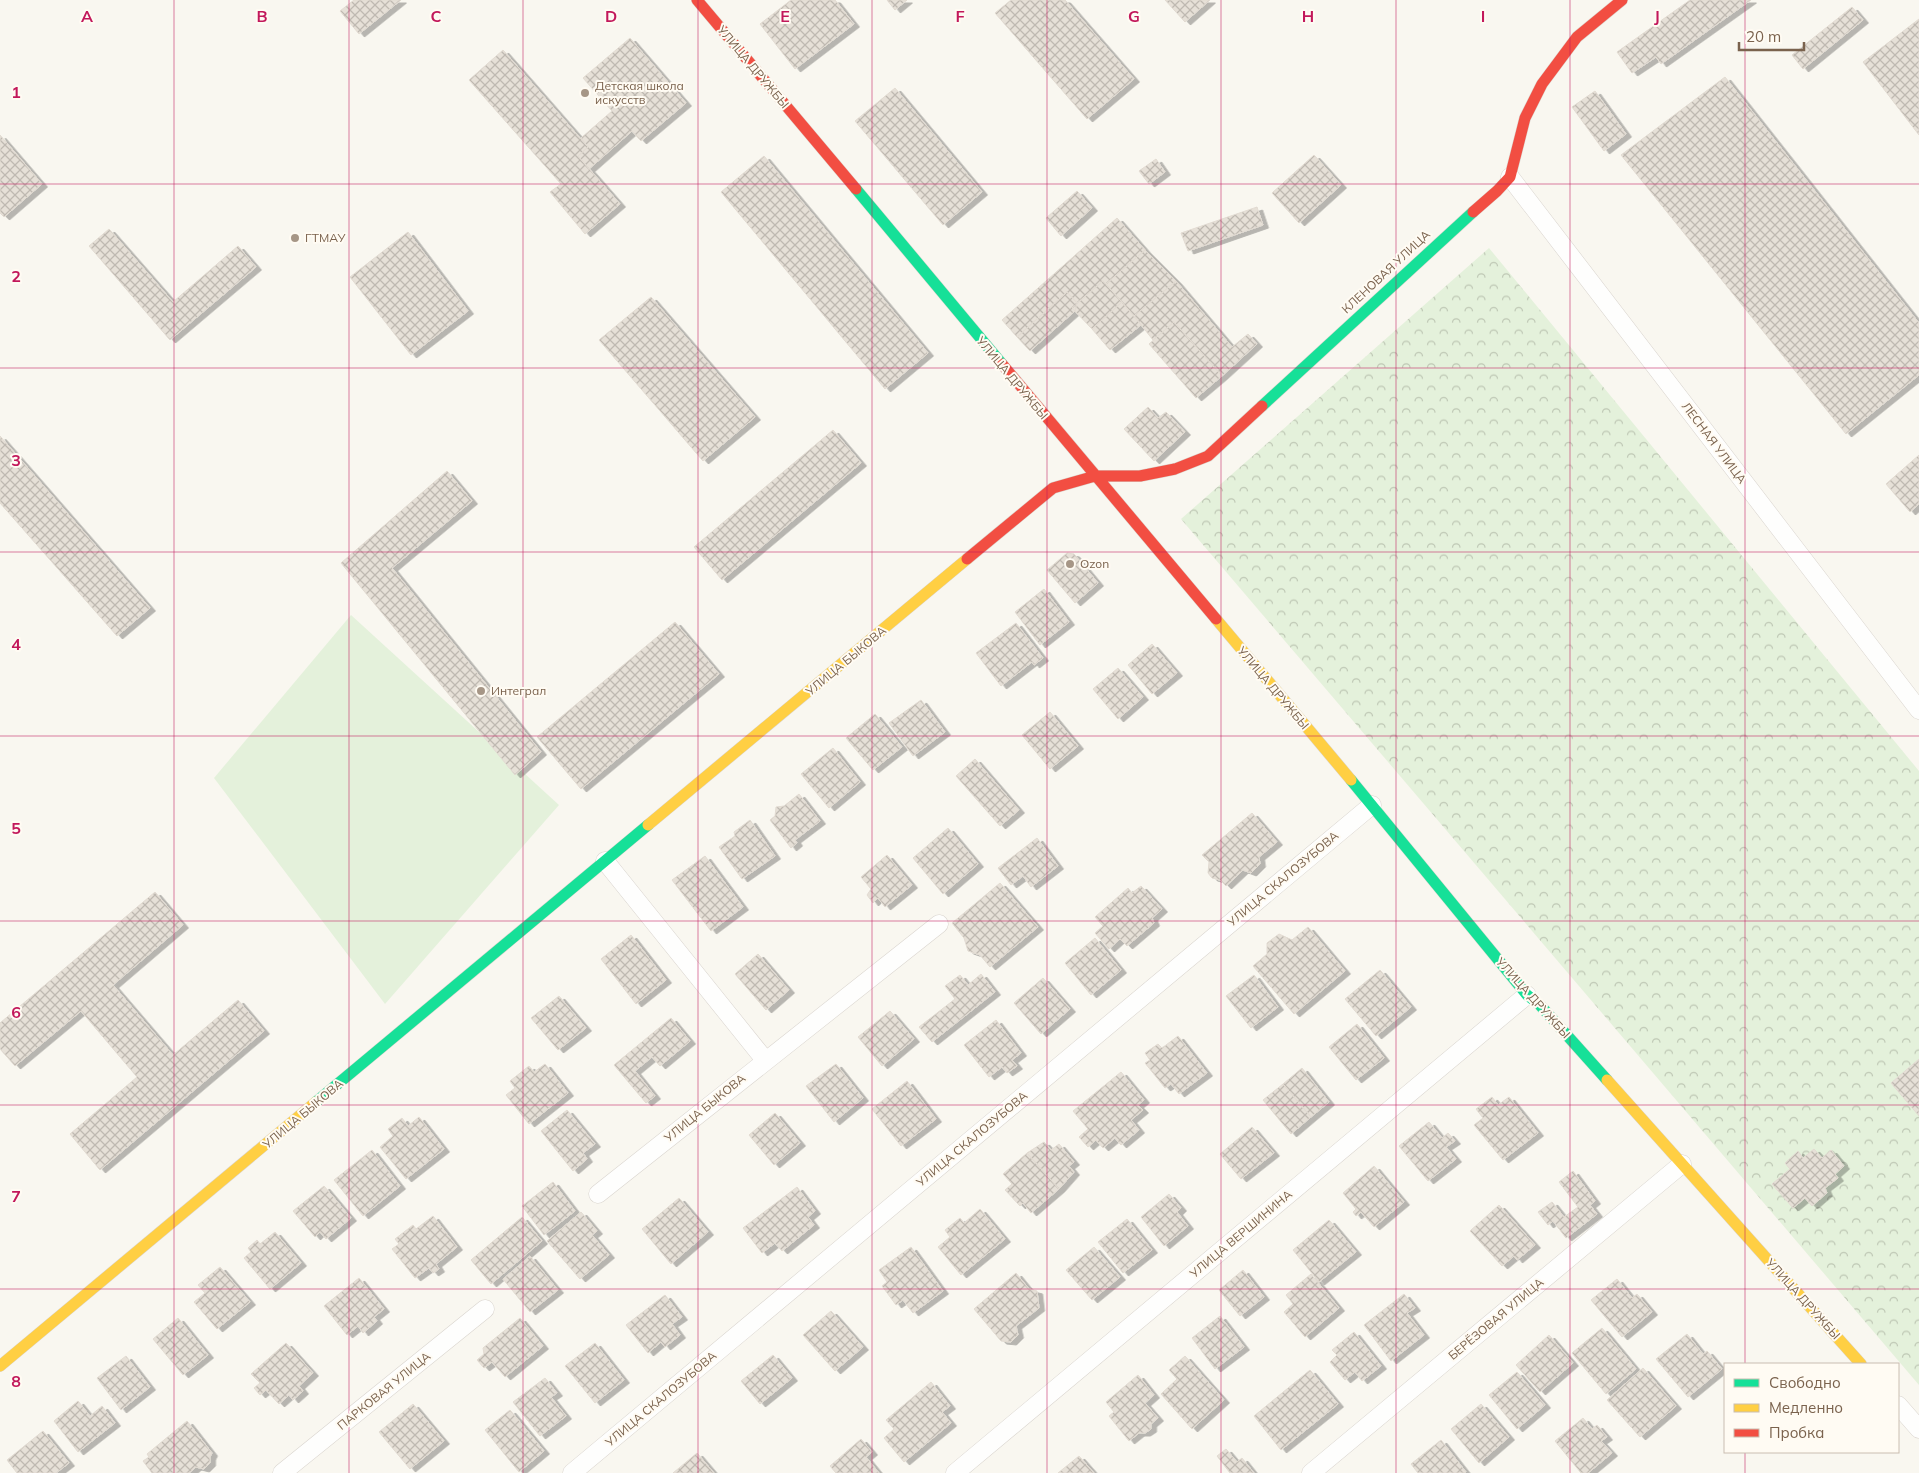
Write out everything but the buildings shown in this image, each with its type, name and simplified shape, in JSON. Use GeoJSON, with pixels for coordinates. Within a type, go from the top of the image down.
{"type":"FeatureCollection","features":[{"type":"Feature","properties":{"kind":"street","name":"УЛИЦА ДРУЖБЫ"},"geometry":{"type":"LineString","coordinates":[[697,0],[1372,805],[1527,995],[1539,1004],[1861,1363]]}},
{"type":"Feature","properties":{"kind":"street"},"geometry":{"type":"LineString","coordinates":[[1510,177],[1525,118],[1542,84],[1577,37],[1622,0]]}},
{"type":"Feature","properties":{"kind":"street","name":"КЛЕНОВАЯ УЛИЦА"},"geometry":{"type":"LineString","coordinates":[[1095,476],[1140,476],[1176,469],[1208,456],[1510,177]]}},
{"type":"Feature","properties":{"kind":"street","name":"ЛЕСНАЯ УЛИЦА"},"geometry":{"type":"LineString","coordinates":[[1510,177],[1919,710]]}},
{"type":"Feature","properties":{"kind":"street","name":"УЛИЦА БЫКОВА"},"geometry":{"type":"LineString","coordinates":[[0,1366],[1053,488],[1095,476]]}},
{"type":"Feature","properties":{"kind":"street","name":"УЛИЦА СКАЛОЗУБОВА"},"geometry":{"type":"LineString","coordinates":[[572,1473],[1372,805]]}},
{"type":"Feature","properties":{"kind":"street"},"geometry":{"type":"LineString","coordinates":[[606,861],[766,1060]]}},
{"type":"Feature","properties":{"kind":"street","name":"УЛИЦА БЫКОВА"},"geometry":{"type":"LineString","coordinates":[[598,1194],[939,924]]}},
{"type":"Feature","properties":{"kind":"street","name":"УЛИЦА ВЕРШИНИНА"},"geometry":{"type":"LineString","coordinates":[[955,1473],[1527,995]]}},
{"type":"Feature","properties":{"kind":"street","name":"БЕРЁЗОВАЯ УЛИЦА"},"geometry":{"type":"LineString","coordinates":[[1310,1473],[1682,1164]]}},
{"type":"Feature","properties":{"kind":"street","name":"ПАРКОВАЯ УЛИЦА"},"geometry":{"type":"LineString","coordinates":[[282,1473],[486,1309]]}},
{"type":"Feature","properties":{"kind":"street"},"geometry":{"type":"LineString","coordinates":[[1899,1406],[1919,1429]]}},
{"type":"Feature","properties":{"kind":"green space"},"geometry":{"type":"Polygon","coordinates":[[[1489,248],[1919,771],[1919,1385],[1181,519],[1489,248]]]}},
{"type":"Feature","properties":{"kind":"green space"},"geometry":{"type":"Polygon","coordinates":[[[351,615],[559,805],[385,1004],[214,778],[351,615]]]}},
{"type":"Feature","properties":{"kind":"traffic: fast"},"geometry":{"type":"LineString","coordinates":[[856,189],[1002,364]]}},
{"type":"Feature","properties":{"kind":"traffic: fast"},"geometry":{"type":"LineString","coordinates":[[1262,406],[1473,212]]}},
{"type":"Feature","properties":{"kind":"traffic: fast"},"geometry":{"type":"LineString","coordinates":[[1351,780],[1527,995],[1539,1004],[1607,1080]]}},
{"type":"Feature","properties":{"kind":"traffic: fast"},"geometry":{"type":"LineString","coordinates":[[316,1102],[648,825]]}},
{"type":"Feature","properties":{"kind":"traffic: slow"},"geometry":{"type":"LineString","coordinates":[[648,825],[967,559]]}},
{"type":"Feature","properties":{"kind":"traffic: slow"},"geometry":{"type":"LineString","coordinates":[[1216,619],[1351,780]]}},
{"type":"Feature","properties":{"kind":"traffic: slow"},"geometry":{"type":"LineString","coordinates":[[1607,1080],[1860,1363]]}},
{"type":"Feature","properties":{"kind":"traffic: slow"},"geometry":{"type":"LineString","coordinates":[[0,1366],[316,1102]]}},
{"type":"Feature","properties":{"kind":"traffic: jam"},"geometry":{"type":"LineString","coordinates":[[697,0],[856,189]]}},
{"type":"Feature","properties":{"kind":"traffic: jam"},"geometry":{"type":"LineString","coordinates":[[1473,212],[1510,177],[1525,118],[1542,84],[1577,37],[1622,0]]}},
{"type":"Feature","properties":{"kind":"traffic: jam"},"geometry":{"type":"LineString","coordinates":[[1002,364],[1216,619]]}},
{"type":"Feature","properties":{"kind":"traffic: jam"},"geometry":{"type":"LineString","coordinates":[[967,559],[1053,488],[1095,476],[1140,476],[1175,469],[1208,456],[1262,406]]}},
{"type":"Feature","properties":{"kind":"place","name":"Детская школа искусств"},"geometry":{"type":"Point","coordinates":[585,93]}},
{"type":"Feature","properties":{"kind":"place","name":"ГТМАУ"},"geometry":{"type":"Point","coordinates":[295,238]}},
{"type":"Feature","properties":{"kind":"place","name":"Ozon"},"geometry":{"type":"Point","coordinates":[1070,564]}},
{"type":"Feature","properties":{"kind":"place","name":"Интеграл"},"geometry":{"type":"Point","coordinates":[481,691]}}]}
